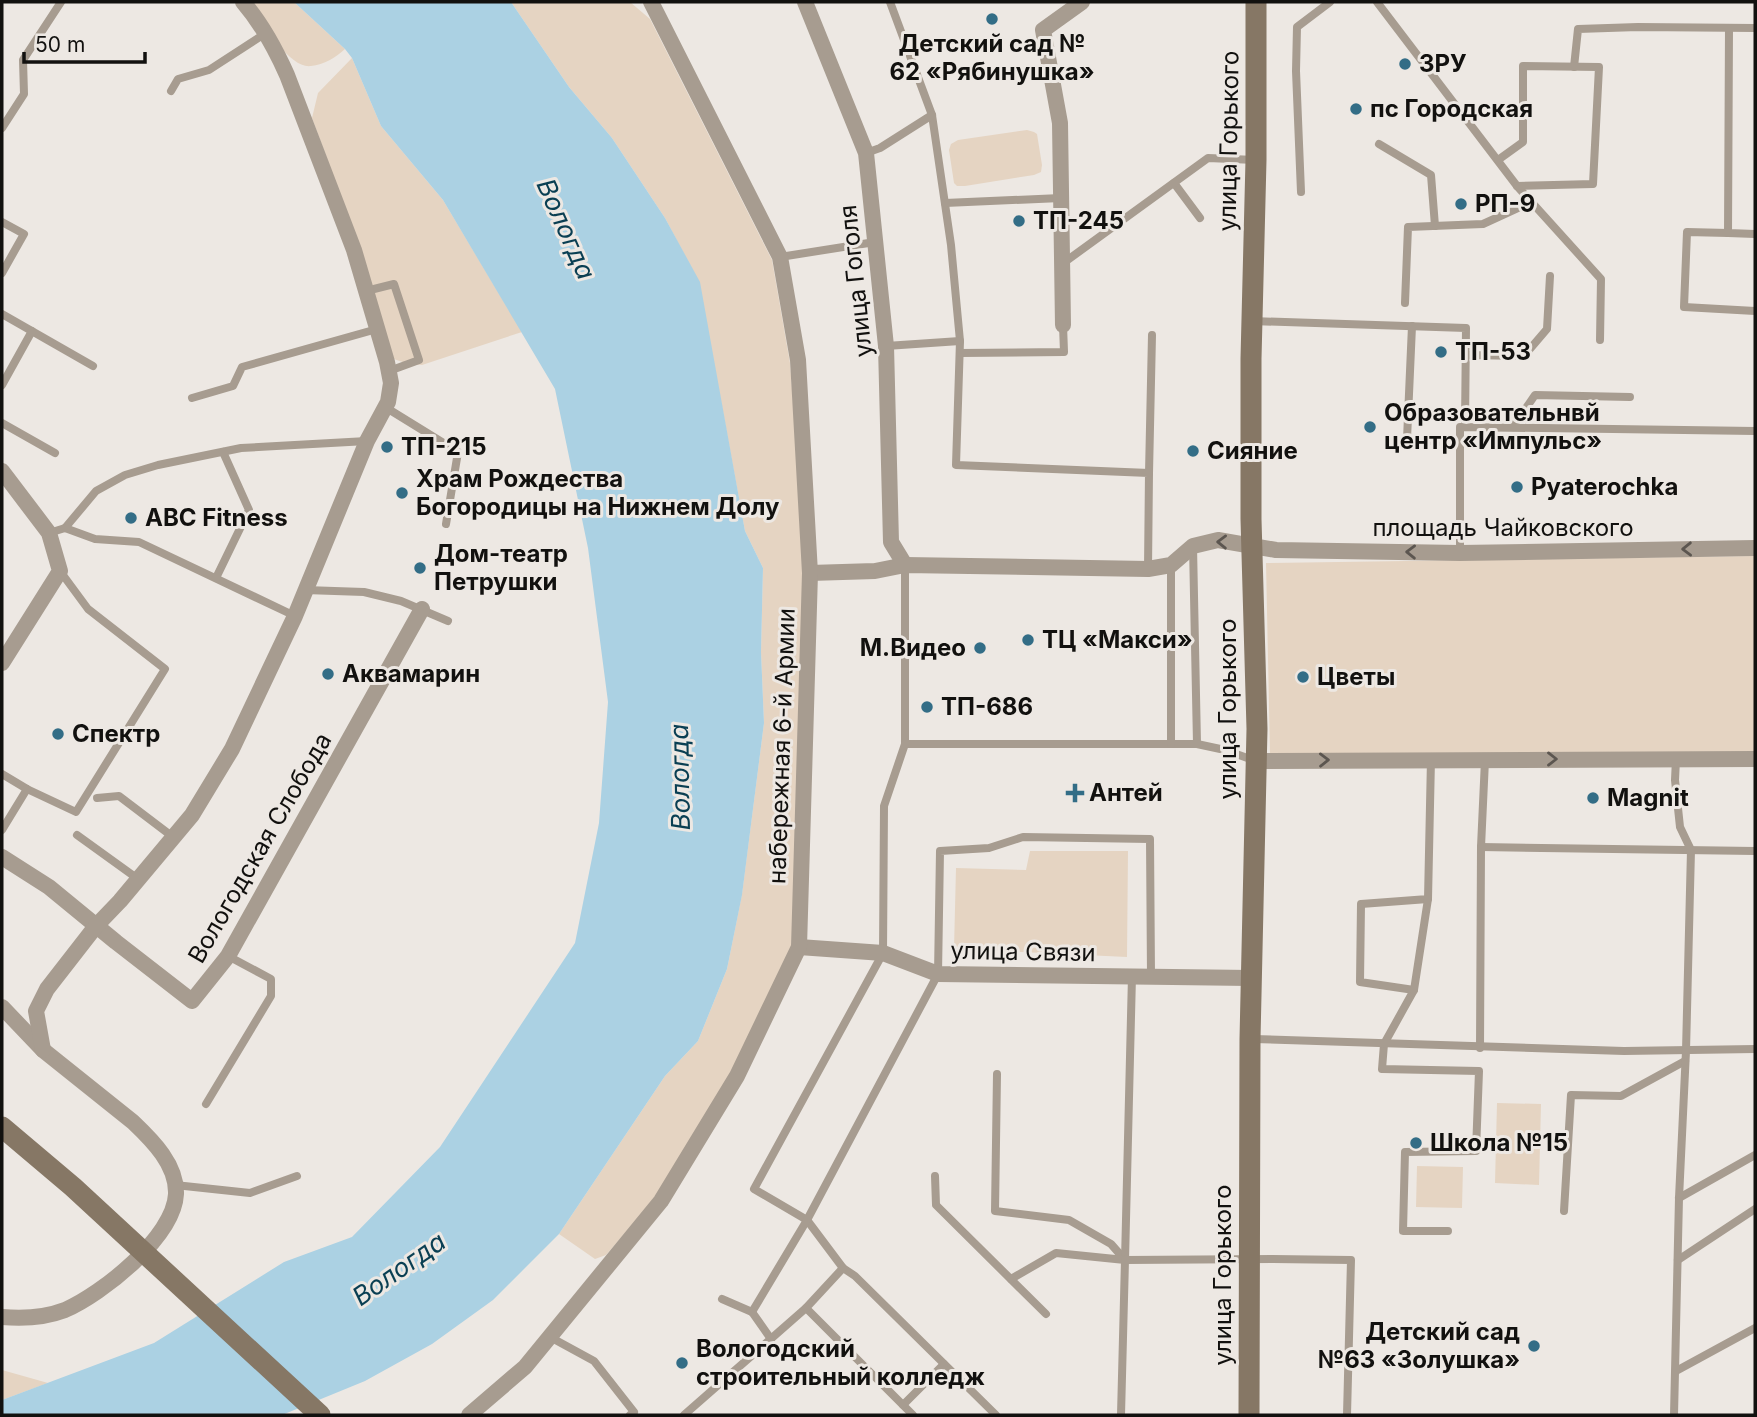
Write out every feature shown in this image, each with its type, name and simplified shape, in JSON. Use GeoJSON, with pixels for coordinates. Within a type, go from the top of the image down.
{"type":"FeatureCollection","features":[{"type":"Feature","properties":{"kind":"street"},"geometry":{"type":"LineString","coordinates":[[43,1050],[36,1011],[47,989],[96,926],[192,815],[232,749],[295,616],[367,441],[385,407],[391,383],[354,250],[287,75],[266,33],[243,2]]}},
{"type":"Feature","properties":{"kind":"street","name":"набережная 6-й Армии"},"geometry":{"type":"LineString","coordinates":[[469,1415],[525,1367],[661,1200],[737,1076],[799,947],[810,573],[798,360],[780,257],[650,2]]}},
{"type":"Feature","properties":{"kind":"street","name":"улица Гоголя"},"geometry":{"type":"LineString","coordinates":[[805,2],[866,153],[886,346],[891,542],[905,565]]}},
{"type":"Feature","properties":{"kind":"street"},"geometry":{"type":"LineString","coordinates":[[1063,325],[1060,123],[1043,30],[1083,2]]}},
{"type":"Feature","properties":{"kind":"street","name":"улица Горького"},"geometry":{"type":"LineString","coordinates":[[1249,1415],[1250,978],[1256,761],[1251,359],[1258,6]]}},
{"type":"Feature","properties":{"kind":"street"},"geometry":{"type":"LineString","coordinates":[[2,471],[49,533],[60,571],[2,663]]}},
{"type":"Feature","properties":{"kind":"street","name":"площадь Чайковского"},"geometry":{"type":"LineString","coordinates":[[1193,546],[1218,540],[1276,550],[1460,553],[1755,548]]}},
{"type":"Feature","properties":{"kind":"street"},"geometry":{"type":"LineString","coordinates":[[810,573],[875,571],[905,565],[1149,569],[1171,565],[1193,546]]}},
{"type":"Feature","properties":{"kind":"street","name":"Вологодская Слобода"},"geometry":{"type":"LineString","coordinates":[[96,926],[192,1001],[228,956],[422,609]]}},
{"type":"Feature","properties":{"kind":"street"},"geometry":{"type":"LineString","coordinates":[[1256,761],[1755,759]]}},
{"type":"Feature","properties":{"kind":"street"},"geometry":{"type":"LineString","coordinates":[[2,857],[49,887],[96,926]]}},
{"type":"Feature","properties":{"kind":"street","name":"улица Связи"},"geometry":{"type":"LineString","coordinates":[[799,947],[883,953],[938,974],[1250,978]]}},
{"type":"Feature","properties":{"kind":"street"},"geometry":{"type":"LineString","coordinates":[[2,1007],[43,1050],[147,1135],[170,1166],[176,1192],[174,1208],[167,1223],[138,1257],[108,1285],[64,1310],[40,1317],[2,1317]]}},
{"type":"Feature","properties":{"kind":"street"},"geometry":{"type":"LineString","coordinates":[[2,1127],[43,1160],[320,1415]]}},
{"type":"Feature","properties":{"kind":"lane"},"geometry":{"type":"LineString","coordinates":[[2,128],[24,94],[23,60],[61,2]]}},
{"type":"Feature","properties":{"kind":"lane"},"geometry":{"type":"LineString","coordinates":[[890,2],[932,115],[951,245],[960,341],[956,465],[1149,473]]}},
{"type":"Feature","properties":{"kind":"lane"},"geometry":{"type":"LineString","coordinates":[[1301,192],[1297,27],[1330,2]]}},
{"type":"Feature","properties":{"kind":"lane"},"geometry":{"type":"LineString","coordinates":[[1377,2],[1517,186],[1601,279],[1600,340]]}},
{"type":"Feature","properties":{"kind":"lane"},"geometry":{"type":"LineString","coordinates":[[1728,233],[1729,28]]}},
{"type":"Feature","properties":{"kind":"lane"},"geometry":{"type":"LineString","coordinates":[[1574,67],[1578,29],[1755,28]]}},
{"type":"Feature","properties":{"kind":"lane"},"geometry":{"type":"LineString","coordinates":[[171,91],[178,79],[209,70],[266,33]]}},
{"type":"Feature","properties":{"kind":"lane"},"geometry":{"type":"LineString","coordinates":[[1498,160],[1523,142],[1523,66],[1600,68],[1593,184],[1517,186]]}},
{"type":"Feature","properties":{"kind":"lane"},"geometry":{"type":"LineString","coordinates":[[866,153],[880,148],[932,115]]}},
{"type":"Feature","properties":{"kind":"lane"},"geometry":{"type":"LineString","coordinates":[[1379,144],[1431,175],[1435,226]]}},
{"type":"Feature","properties":{"kind":"lane"},"geometry":{"type":"LineString","coordinates":[[1062,264],[1208,158],[1256,160]]}},
{"type":"Feature","properties":{"kind":"lane"},"geometry":{"type":"LineString","coordinates":[[1174,183],[1200,218]]}},
{"type":"Feature","properties":{"kind":"lane"},"geometry":{"type":"LineString","coordinates":[[945,203],[1061,198]]}},
{"type":"Feature","properties":{"kind":"lane"},"geometry":{"type":"LineString","coordinates":[[1405,303],[1408,227],[1483,224],[1531,202]]}},
{"type":"Feature","properties":{"kind":"lane"},"geometry":{"type":"LineString","coordinates":[[2,222],[24,234],[2,273]]}},
{"type":"Feature","properties":{"kind":"lane"},"geometry":{"type":"LineString","coordinates":[[1755,234],[1687,232],[1684,307],[1755,311]]}},
{"type":"Feature","properties":{"kind":"lane"},"geometry":{"type":"LineString","coordinates":[[780,257],[874,242]]}},
{"type":"Feature","properties":{"kind":"lane"},"geometry":{"type":"LineString","coordinates":[[1466,355],[1524,356],[1547,328],[1550,276]]}},
{"type":"Feature","properties":{"kind":"lane"},"geometry":{"type":"LineString","coordinates":[[366,291],[394,284],[419,360],[389,371]]}},
{"type":"Feature","properties":{"kind":"lane"},"geometry":{"type":"LineString","coordinates":[[2,314],[93,366]]}},
{"type":"Feature","properties":{"kind":"lane"},"geometry":{"type":"LineString","coordinates":[[1252,321],[1466,328],[1465,426]]}},
{"type":"Feature","properties":{"kind":"lane"},"geometry":{"type":"LineString","coordinates":[[960,353],[1064,352],[1063,325]]}},
{"type":"Feature","properties":{"kind":"lane"},"geometry":{"type":"LineString","coordinates":[[1412,326],[1408,439],[1441,442]]}},
{"type":"Feature","properties":{"kind":"lane"},"geometry":{"type":"LineString","coordinates":[[192,398],[233,386],[242,367],[377,329]]}},
{"type":"Feature","properties":{"kind":"lane"},"geometry":{"type":"LineString","coordinates":[[2,385],[32,331]]}},
{"type":"Feature","properties":{"kind":"lane"},"geometry":{"type":"LineString","coordinates":[[1149,569],[1152,335]]}},
{"type":"Feature","properties":{"kind":"lane"},"geometry":{"type":"LineString","coordinates":[[886,346],[960,341]]}},
{"type":"Feature","properties":{"kind":"lane"},"geometry":{"type":"LineString","coordinates":[[1513,427],[1535,395],[1630,397]]}},
{"type":"Feature","properties":{"kind":"lane"},"geometry":{"type":"LineString","coordinates":[[385,407],[458,452],[446,524]]}},
{"type":"Feature","properties":{"kind":"lane"},"geometry":{"type":"LineString","coordinates":[[2,424],[55,453]]}},
{"type":"Feature","properties":{"kind":"lane"},"geometry":{"type":"LineString","coordinates":[[1460,553],[1460,426],[1755,431]]}},
{"type":"Feature","properties":{"kind":"lane"},"geometry":{"type":"LineString","coordinates":[[49,533],[65,528],[96,491],[125,475],[158,465],[242,448],[367,441]]}},
{"type":"Feature","properties":{"kind":"lane"},"geometry":{"type":"LineString","coordinates":[[216,578],[249,510],[223,452]]}},
{"type":"Feature","properties":{"kind":"lane"},"geometry":{"type":"LineString","coordinates":[[65,528],[95,539],[139,542],[295,616]]}},
{"type":"Feature","properties":{"kind":"lane"},"geometry":{"type":"LineString","coordinates":[[1193,546],[1197,744]]}},
{"type":"Feature","properties":{"kind":"lane"},"geometry":{"type":"LineString","coordinates":[[905,565],[905,744],[884,806],[883,953],[754,1189],[807,1220],[843,1268],[855,1276],[996,1415]]}},
{"type":"Feature","properties":{"kind":"lane"},"geometry":{"type":"LineString","coordinates":[[1171,565],[1171,744]]}},
{"type":"Feature","properties":{"kind":"lane"},"geometry":{"type":"LineString","coordinates":[[2,774],[76,812],[165,669],[88,609],[60,571]]}},
{"type":"Feature","properties":{"kind":"lane"},"geometry":{"type":"LineString","coordinates":[[305,590],[365,592],[401,601],[448,621]]}},
{"type":"Feature","properties":{"kind":"lane"},"geometry":{"type":"LineString","coordinates":[[905,744],[1197,744],[1256,761]]}},
{"type":"Feature","properties":{"kind":"lane"},"geometry":{"type":"LineString","coordinates":[[1431,759],[1428,899],[1414,990],[1384,1044],[1382,1069],[1479,1071],[1476,1151],[1405,1153],[1403,1231],[1448,1231]]}},
{"type":"Feature","properties":{"kind":"lane"},"geometry":{"type":"LineString","coordinates":[[1674,1415],[1691,850],[1680,827],[1675,780],[1676,759]]}},
{"type":"Feature","properties":{"kind":"lane"},"geometry":{"type":"LineString","coordinates":[[1480,1048],[1481,847],[1485,760]]}},
{"type":"Feature","properties":{"kind":"lane"},"geometry":{"type":"LineString","coordinates":[[2,830],[27,789]]}},
{"type":"Feature","properties":{"kind":"lane"},"geometry":{"type":"LineString","coordinates":[[97,798],[119,796],[173,837]]}},
{"type":"Feature","properties":{"kind":"lane"},"geometry":{"type":"LineString","coordinates":[[77,835],[138,879]]}},
{"type":"Feature","properties":{"kind":"lane"},"geometry":{"type":"LineString","coordinates":[[752,1312],[807,1220],[938,974],[940,851],[989,849],[1023,837],[1150,839],[1151,976]]}},
{"type":"Feature","properties":{"kind":"lane"},"geometry":{"type":"LineString","coordinates":[[1481,847],[1755,852]]}},
{"type":"Feature","properties":{"kind":"lane"},"geometry":{"type":"LineString","coordinates":[[1414,990],[1360,982],[1361,904],[1428,899]]}},
{"type":"Feature","properties":{"kind":"lane"},"geometry":{"type":"LineString","coordinates":[[206,1104],[271,996],[271,979],[228,956]]}},
{"type":"Feature","properties":{"kind":"lane"},"geometry":{"type":"LineString","coordinates":[[1121,1415],[1132,976]]}},
{"type":"Feature","properties":{"kind":"lane"},"geometry":{"type":"LineString","coordinates":[[1250,1039],[1611,1051],[1755,1049]]}},
{"type":"Feature","properties":{"kind":"lane"},"geometry":{"type":"LineString","coordinates":[[1564,1211],[1571,1095],[1621,1096],[1685,1061]]}},
{"type":"Feature","properties":{"kind":"lane"},"geometry":{"type":"LineString","coordinates":[[997,1074],[995,1211],[1069,1220],[1111,1244],[1125,1261]]}},
{"type":"Feature","properties":{"kind":"lane"},"geometry":{"type":"LineString","coordinates":[[1679,1198],[1755,1155]]}},
{"type":"Feature","properties":{"kind":"lane"},"geometry":{"type":"LineString","coordinates":[[175,1185],[250,1193],[297,1176]]}},
{"type":"Feature","properties":{"kind":"lane"},"geometry":{"type":"LineString","coordinates":[[935,1176],[936,1205],[1046,1314]]}},
{"type":"Feature","properties":{"kind":"lane"},"geometry":{"type":"LineString","coordinates":[[1678,1260],[1755,1209]]}},
{"type":"Feature","properties":{"kind":"lane"},"geometry":{"type":"LineString","coordinates":[[1011,1279],[1056,1253],[1125,1261],[1350,1260],[1347,1415]]}},
{"type":"Feature","properties":{"kind":"lane"},"geometry":{"type":"LineString","coordinates":[[684,1415],[806,1308],[843,1268]]}},
{"type":"Feature","properties":{"kind":"lane"},"geometry":{"type":"LineString","coordinates":[[722,1298],[752,1312],[771,1339]]}},
{"type":"Feature","properties":{"kind":"lane"},"geometry":{"type":"LineString","coordinates":[[806,1308],[914,1415]]}},
{"type":"Feature","properties":{"kind":"lane"},"geometry":{"type":"LineString","coordinates":[[1676,1371],[1755,1328]]}},
{"type":"Feature","properties":{"kind":"lane"},"geometry":{"type":"LineString","coordinates":[[550,1337],[594,1362],[634,1414]]}},
{"type":"Feature","properties":{"kind":"lane"},"geometry":{"type":"LineString","coordinates":[[903,1405],[944,1364]]}},
{"type":"Feature","properties":{"kind":"shaded area"},"geometry":{"type":"Polygon","coordinates":[[[249,2],[294,2],[345,49],[321,64],[302,65],[284,52],[249,2]]]}},
{"type":"Feature","properties":{"kind":"shaded area"},"geometry":{"type":"Polygon","coordinates":[[[511,2],[630,2],[650,19],[772,260],[790,363],[806,573],[792,945],[731,1072],[656,1197],[606,1255],[595,1259],[559,1234],[665,1076],[698,1041],[727,969],[742,894],[764,723],[761,652],[763,568],[745,531],[699,282],[665,218],[612,138],[569,87],[511,2]]]}},
{"type":"Feature","properties":{"kind":"shaded area"},"geometry":{"type":"Polygon","coordinates":[[[352,58],[381,126],[443,200],[522,332],[422,365],[387,355],[360,248],[312,118],[318,93],[352,58]]]}},
{"type":"Feature","properties":{"kind":"shaded area"},"geometry":{"type":"Polygon","coordinates":[[[1027,130],[1037,134],[1041,172],[965,186],[957,186],[954,183],[949,150],[951,144],[958,140],[1027,130]]]}},
{"type":"Feature","properties":{"kind":"shaded area"},"geometry":{"type":"Polygon","coordinates":[[[1755,556],[1755,753],[1270,754],[1266,563],[1755,556]]]}},
{"type":"Feature","properties":{"kind":"shaded area"},"geometry":{"type":"Polygon","coordinates":[[[1030,851],[1128,851],[1127,957],[954,949],[956,868],[1026,870],[1030,851]]]}},
{"type":"Feature","properties":{"kind":"shaded area"},"geometry":{"type":"Polygon","coordinates":[[[1497,1103],[1541,1104],[1539,1185],[1495,1183],[1497,1103]]]}},
{"type":"Feature","properties":{"kind":"shaded area"},"geometry":{"type":"Polygon","coordinates":[[[1417,1166],[1463,1167],[1462,1208],[1416,1207],[1417,1166]]]}},
{"type":"Feature","properties":{"kind":"shaded area"},"geometry":{"type":"Polygon","coordinates":[[[2,1370],[48,1383],[2,1400],[2,1370]]]}},
{"type":"Feature","properties":{"kind":"water","name":"Вологда"},"geometry":{"type":"Polygon","coordinates":[[[294,2],[511,2],[569,87],[612,138],[665,218],[700,282],[745,531],[763,568],[761,652],[764,723],[742,895],[727,969],[698,1041],[665,1076],[559,1234],[493,1300],[432,1344],[365,1381],[282,1415],[2,1415],[2,1400],[154,1343],[284,1262],[352,1237],[440,1147],[575,943],[599,823],[608,702],[588,548],[555,389],[443,200],[381,126],[352,58],[294,2]]]}},
{"type":"Feature","properties":{"kind":"place","name":"Детский сад № 62 «Рябинушка»"},"geometry":{"type":"Point","coordinates":[992,19]}},
{"type":"Feature","properties":{"kind":"place","name":"ЗРУ"},"geometry":{"type":"Point","coordinates":[1405,64]}},
{"type":"Feature","properties":{"kind":"place","name":"пс Городская"},"geometry":{"type":"Point","coordinates":[1356,109]}},
{"type":"Feature","properties":{"kind":"place","name":"РП-9"},"geometry":{"type":"Point","coordinates":[1461,204]}},
{"type":"Feature","properties":{"kind":"place","name":"ТП-245"},"geometry":{"type":"Point","coordinates":[1019,221]}},
{"type":"Feature","properties":{"kind":"place","name":"ТП-53"},"geometry":{"type":"Point","coordinates":[1441,352]}},
{"type":"Feature","properties":{"kind":"place","name":"Образовательнвй центр «Импульс»"},"geometry":{"type":"Point","coordinates":[1370,427]}},
{"type":"Feature","properties":{"kind":"place","name":"ТП-215"},"geometry":{"type":"Point","coordinates":[387,447]}},
{"type":"Feature","properties":{"kind":"place","name":"Сияние"},"geometry":{"type":"Point","coordinates":[1193,451]}},
{"type":"Feature","properties":{"kind":"place","name":"Pyaterochka"},"geometry":{"type":"Point","coordinates":[1517,487]}},
{"type":"Feature","properties":{"kind":"place","name":"Храм Рождества Богородицы на Нижнем Долу"},"geometry":{"type":"Point","coordinates":[402,493]}},
{"type":"Feature","properties":{"kind":"place","name":"ABC Fitness"},"geometry":{"type":"Point","coordinates":[131,518]}},
{"type":"Feature","properties":{"kind":"place","name":"Дом-театр Петрушки"},"geometry":{"type":"Point","coordinates":[420,568]}},
{"type":"Feature","properties":{"kind":"place","name":"ТЦ «Макси»"},"geometry":{"type":"Point","coordinates":[1028,640]}},
{"type":"Feature","properties":{"kind":"place","name":"М.Видео"},"geometry":{"type":"Point","coordinates":[980,648]}},
{"type":"Feature","properties":{"kind":"place","name":"Аквамарин"},"geometry":{"type":"Point","coordinates":[328,674]}},
{"type":"Feature","properties":{"kind":"place","name":"Цветы"},"geometry":{"type":"Point","coordinates":[1303,677]}},
{"type":"Feature","properties":{"kind":"place","name":"ТП-686"},"geometry":{"type":"Point","coordinates":[927,707]}},
{"type":"Feature","properties":{"kind":"place","name":"Спектр"},"geometry":{"type":"Point","coordinates":[58,734]}},
{"type":"Feature","properties":{"kind":"place","name":"Антей"},"geometry":{"type":"Point","coordinates":[1075,793]}},
{"type":"Feature","properties":{"kind":"place","name":"Magnit"},"geometry":{"type":"Point","coordinates":[1593,798]}},
{"type":"Feature","properties":{"kind":"place","name":"Школа №15"},"geometry":{"type":"Point","coordinates":[1416,1143]}},
{"type":"Feature","properties":{"kind":"place","name":"Детский сад №63 «Золушка»"},"geometry":{"type":"Point","coordinates":[1534,1346]}},
{"type":"Feature","properties":{"kind":"place","name":"Вологодский строительный колледж"},"geometry":{"type":"Point","coordinates":[682,1363]}}]}
